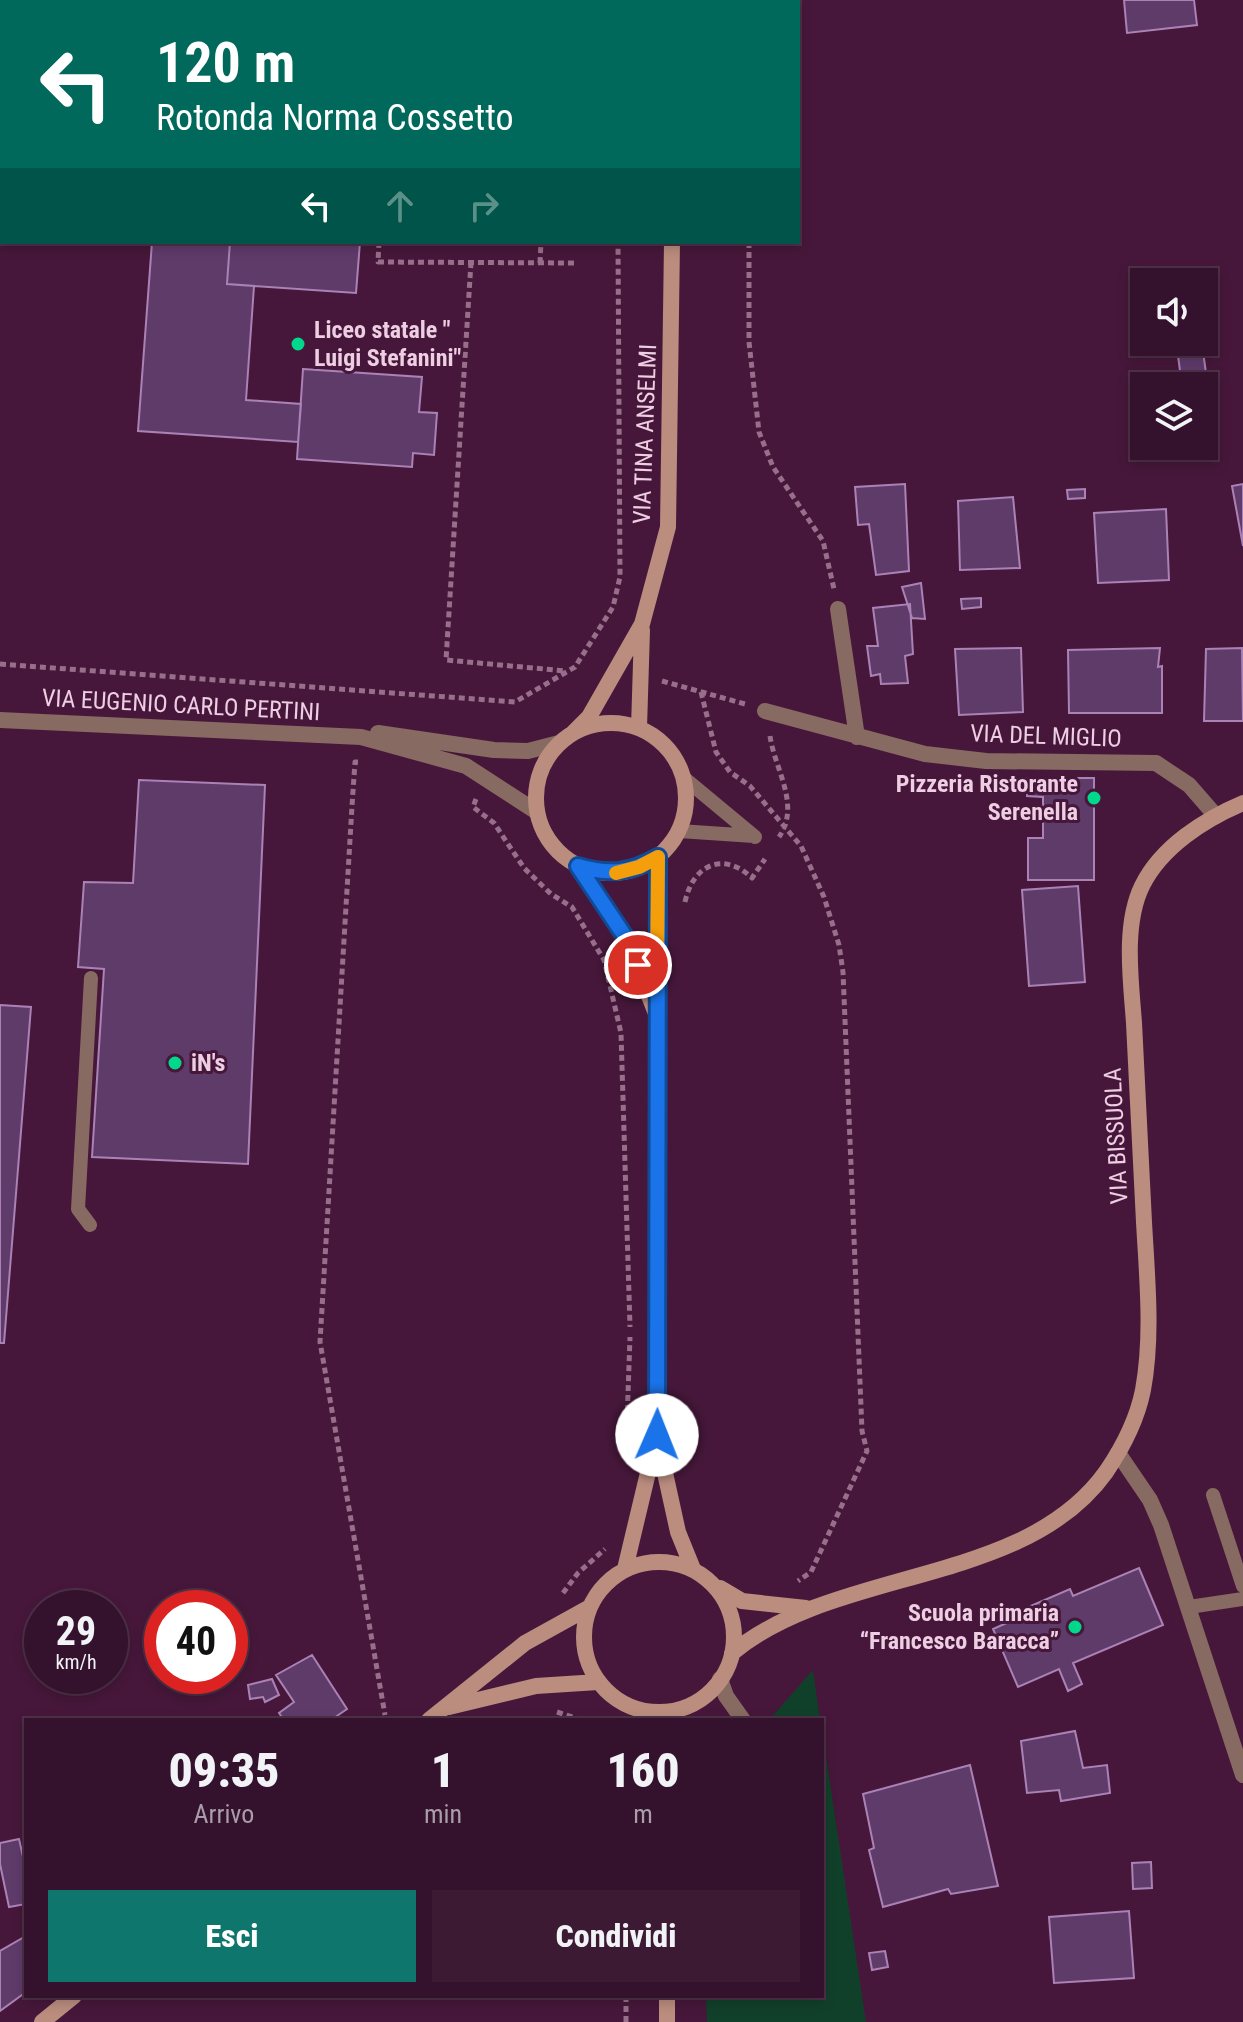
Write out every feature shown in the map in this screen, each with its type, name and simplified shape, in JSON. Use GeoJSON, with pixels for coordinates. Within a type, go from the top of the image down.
{"type":"FeatureCollection","features":[{"type":"Feature","properties":{"kind":"street","name":"VIA TINA ANSELMI"},"geometry":{"type":"LineString","coordinates":[[639,728],[642,624],[668,527],[672,244]]}},
{"type":"Feature","properties":{"kind":"street"},"geometry":{"type":"LineString","coordinates":[[838,609],[857,737]]}},
{"type":"Feature","properties":{"kind":"street","name":"VIA TINA ANSELMI"},"geometry":{"type":"LineString","coordinates":[[566,738],[589,717],[642,624]]}},
{"type":"Feature","properties":{"kind":"street","name":"VIA DEL MIGLIO"},"geometry":{"type":"LineString","coordinates":[[765,711],[925,754],[986,761],[1156,763],[1189,785],[1216,816]]}},
{"type":"Feature","properties":{"kind":"street","name":"VIA EUGENIO CARLO PERTINI"},"geometry":{"type":"LineString","coordinates":[[0,720],[361,737],[466,766],[537,812]]}},
{"type":"Feature","properties":{"kind":"street"},"geometry":{"type":"LineString","coordinates":[[605,722],[639,728],[667,748],[684,778],[685,805],[679,831],[658,857],[619,873],[598,872],[578,866],[558,852],[544,832],[537,812],[537,785],[544,762],[566,738],[605,722]]}},
{"type":"Feature","properties":{"kind":"street","name":"VIA EUGENIO CARLO PERTINI"},"geometry":{"type":"LineString","coordinates":[[361,737],[381,732],[494,750],[528,751],[566,738]]}},
{"type":"Feature","properties":{"kind":"street","name":"VIA BISSUOLA"},"geometry":{"type":"LineString","coordinates":[[806,1608],[1023,1539],[1080,1500],[1118,1453],[1134,1423],[1143,1391],[1147,1343],[1147,1278],[1131,984],[1135,907],[1154,867],[1171,847],[1216,816],[1243,803]]}},
{"type":"Feature","properties":{"kind":"street"},"geometry":{"type":"LineString","coordinates":[[658,857],[655,930],[660,1024],[657,1435],[678,1532],[693,1569]]}},
{"type":"Feature","properties":{"kind":"street"},"geometry":{"type":"LineString","coordinates":[[578,866],[626,938],[660,1024]]}},
{"type":"Feature","properties":{"kind":"street"},"geometry":{"type":"LineString","coordinates":[[625,1569],[657,1435]]}},
{"type":"Feature","properties":{"kind":"street"},"geometry":{"type":"LineString","coordinates":[[1118,1453],[1156,1512],[1243,1775]]}},
{"type":"Feature","properties":{"kind":"street"},"geometry":{"type":"LineString","coordinates":[[712,1583],[726,1602],[733,1624],[732,1653],[713,1689],[684,1713],[667,1712],[641,1710],[617,1700],[598,1682],[586,1658],[583,1632],[590,1607],[604,1585],[625,1569],[660,1560],[693,1569],[742,1601],[806,1608]]}},
{"type":"Feature","properties":{"kind":"street"},"geometry":{"type":"LineString","coordinates":[[432,1718],[525,1643],[590,1607]]}},
{"type":"Feature","properties":{"kind":"street"},"geometry":{"type":"LineString","coordinates":[[732,1653],[806,1608]]}},
{"type":"Feature","properties":{"kind":"street"},"geometry":{"type":"LineString","coordinates":[[720,1679],[726,1696],[742,1718]]}},
{"type":"Feature","properties":{"kind":"street"},"geometry":{"type":"LineString","coordinates":[[449,1707],[536,1686],[598,1682]]}},
{"type":"Feature","properties":{"kind":"street"},"geometry":{"type":"LineString","coordinates":[[617,1700],[624,1718]]}},
{"type":"Feature","properties":{"kind":"street"},"geometry":{"type":"LineString","coordinates":[[42,2022],[72,1998]]}},
{"type":"Feature","properties":{"kind":"street"},"geometry":{"type":"LineString","coordinates":[[667,1998],[667,2022]]}},
{"type":"Feature","properties":{"kind":"lane"},"geometry":{"type":"LineString","coordinates":[[679,831],[755,837],[684,778]]}},
{"type":"Feature","properties":{"kind":"lane"},"geometry":{"type":"LineString","coordinates":[[90,1225],[78,1209],[91,978]]}},
{"type":"Feature","properties":{"kind":"lane"},"geometry":{"type":"LineString","coordinates":[[1213,1495],[1243,1586]]}},
{"type":"Feature","properties":{"kind":"lane"},"geometry":{"type":"LineString","coordinates":[[1189,1607],[1243,1599]]}},
{"type":"Feature","properties":{"kind":"path"},"geometry":{"type":"LineString","coordinates":[[379,244],[378,262],[578,263]]}},
{"type":"Feature","properties":{"kind":"path"},"geometry":{"type":"LineString","coordinates":[[540,263],[541,244]]}},
{"type":"Feature","properties":{"kind":"path"},"geometry":{"type":"LineString","coordinates":[[0,664],[515,702],[575,667],[613,607],[620,577],[618,244]]}},
{"type":"Feature","properties":{"kind":"path"},"geometry":{"type":"LineString","coordinates":[[749,244],[749,342],[759,432],[773,467],[823,541],[838,609]]}},
{"type":"Feature","properties":{"kind":"path"},"geometry":{"type":"LineString","coordinates":[[471,262],[446,660],[567,671]]}},
{"type":"Feature","properties":{"kind":"path"},"geometry":{"type":"LineString","coordinates":[[658,680],[765,711]]}},
{"type":"Feature","properties":{"kind":"path"},"geometry":{"type":"LineString","coordinates":[[701,692],[716,752],[730,772],[750,786],[801,846],[824,897],[843,972],[862,1431],[867,1451],[811,1572],[798,1581]]}},
{"type":"Feature","properties":{"kind":"path"},"geometry":{"type":"LineString","coordinates":[[368,763],[355,762],[320,1342],[385,1715]]}},
{"type":"Feature","properties":{"kind":"path"},"geometry":{"type":"LineString","coordinates":[[467,792],[477,799],[473,807],[494,823],[524,868],[551,894],[572,907],[604,960],[618,1018],[622,1049],[630,1331],[626,1457]]}},
{"type":"Feature","properties":{"kind":"path"},"geometry":{"type":"LineString","coordinates":[[556,1603],[578,1573],[605,1549],[610,1538]]}},
{"type":"Feature","properties":{"kind":"path"},"geometry":{"type":"LineString","coordinates":[[551,1712],[564,1712],[578,1718]]}},
{"type":"Feature","properties":{"kind":"path"},"geometry":{"type":"LineString","coordinates":[[626,1998],[626,2022]]}},
{"type":"Feature","properties":{"kind":"green space"},"geometry":{"type":"Polygon","coordinates":[[[813,1670],[820,1718],[771,1718],[813,1670]]]}},
{"type":"Feature","properties":{"kind":"green space"},"geometry":{"type":"Polygon","coordinates":[[[824,1743],[866,2022],[707,2022],[706,1998],[824,1998],[824,1743]]]}},
{"type":"Feature","properties":{"kind":"building"},"geometry":{"type":"Polygon","coordinates":[[[1124,0],[1194,0],[1197,25],[1127,33],[1124,0]]]}},
{"type":"Feature","properties":{"kind":"building"},"geometry":{"type":"Polygon","coordinates":[[[152,244],[230,244],[227,284],[254,286],[246,400],[301,404],[298,442],[138,431],[152,244]]]}},
{"type":"Feature","properties":{"kind":"building"},"geometry":{"type":"Polygon","coordinates":[[[230,244],[360,244],[356,293],[227,284],[230,244]]]}},
{"type":"Feature","properties":{"kind":"building"},"geometry":{"type":"Polygon","coordinates":[[[1178,356],[1204,356],[1206,372],[1180,372],[1178,356]]]}},
{"type":"Feature","properties":{"kind":"building"},"geometry":{"type":"Polygon","coordinates":[[[303,369],[422,377],[419,412],[437,413],[434,455],[413,453],[412,467],[297,459],[303,369]]]}},
{"type":"Feature","properties":{"kind":"building"},"geometry":{"type":"Polygon","coordinates":[[[905,484],[909,571],[876,575],[869,524],[858,525],[855,487],[905,484]]]}},
{"type":"Feature","properties":{"kind":"building"},"geometry":{"type":"Polygon","coordinates":[[[1243,484],[1243,546],[1232,486],[1243,484]]]}},
{"type":"Feature","properties":{"kind":"building"},"geometry":{"type":"Polygon","coordinates":[[[1085,489],[1085,498],[1068,499],[1067,490],[1085,489]]]}},
{"type":"Feature","properties":{"kind":"building"},"geometry":{"type":"Polygon","coordinates":[[[1013,497],[1020,568],[960,570],[958,501],[1013,497]]]}},
{"type":"Feature","properties":{"kind":"building"},"geometry":{"type":"Polygon","coordinates":[[[1166,509],[1169,580],[1098,583],[1094,513],[1166,509]]]}},
{"type":"Feature","properties":{"kind":"building"},"geometry":{"type":"Polygon","coordinates":[[[921,583],[925,619],[912,618],[902,587],[921,583]]]}},
{"type":"Feature","properties":{"kind":"building"},"geometry":{"type":"Polygon","coordinates":[[[981,598],[981,607],[962,609],[961,599],[981,598]]]}},
{"type":"Feature","properties":{"kind":"building"},"geometry":{"type":"Polygon","coordinates":[[[910,604],[913,654],[905,656],[908,683],[881,684],[880,674],[871,676],[867,646],[878,646],[873,608],[910,604]]]}},
{"type":"Feature","properties":{"kind":"building"},"geometry":{"type":"Polygon","coordinates":[[[1021,648],[1023,712],[959,715],[955,649],[1021,648]]]}},
{"type":"Feature","properties":{"kind":"building"},"geometry":{"type":"Polygon","coordinates":[[[1160,648],[1158,667],[1162,666],[1162,713],[1069,713],[1068,650],[1160,648]]]}},
{"type":"Feature","properties":{"kind":"building"},"geometry":{"type":"Polygon","coordinates":[[[1242,648],[1243,721],[1204,721],[1206,649],[1242,648]]]}},
{"type":"Feature","properties":{"kind":"building"},"geometry":{"type":"Polygon","coordinates":[[[1027,778],[1094,778],[1094,880],[1028,880],[1028,838],[1043,838],[1043,797],[1027,796],[1027,778]]]}},
{"type":"Feature","properties":{"kind":"building","name":"iN's"},"geometry":{"type":"Polygon","coordinates":[[[139,780],[265,785],[248,1164],[92,1157],[104,969],[78,967],[84,882],[133,883],[139,780]]]}},
{"type":"Feature","properties":{"kind":"building"},"geometry":{"type":"Polygon","coordinates":[[[1078,886],[1085,982],[1029,986],[1022,890],[1078,886]]]}},
{"type":"Feature","properties":{"kind":"building"},"geometry":{"type":"Polygon","coordinates":[[[0,1005],[31,1007],[4,1343],[0,1343],[0,1005]]]}},
{"type":"Feature","properties":{"kind":"building"},"geometry":{"type":"Polygon","coordinates":[[[1139,1568],[1163,1625],[1073,1663],[1082,1684],[1068,1691],[1059,1669],[1018,1687],[993,1629],[1022,1616],[1019,1611],[1070,1589],[1073,1596],[1139,1568]]]}},
{"type":"Feature","properties":{"kind":"building"},"geometry":{"type":"Polygon","coordinates":[[[312,1655],[347,1709],[334,1718],[283,1718],[279,1713],[294,1702],[276,1675],[312,1655]]]}},
{"type":"Feature","properties":{"kind":"building"},"geometry":{"type":"Polygon","coordinates":[[[272,1679],[279,1695],[265,1702],[263,1697],[250,1699],[248,1685],[272,1679]]]}},
{"type":"Feature","properties":{"kind":"building"},"geometry":{"type":"Polygon","coordinates":[[[1075,1731],[1083,1768],[1107,1765],[1110,1793],[1061,1801],[1059,1790],[1027,1793],[1021,1741],[1075,1731]]]}},
{"type":"Feature","properties":{"kind":"building"},"geometry":{"type":"Polygon","coordinates":[[[970,1765],[998,1886],[951,1894],[948,1889],[883,1907],[869,1850],[874,1848],[863,1794],[970,1765]]]}},
{"type":"Feature","properties":{"kind":"building"},"geometry":{"type":"Polygon","coordinates":[[[19,1839],[24,1861],[24,1904],[9,1907],[0,1864],[0,1843],[19,1839]]]}},
{"type":"Feature","properties":{"kind":"building"},"geometry":{"type":"Polygon","coordinates":[[[1151,1862],[1152,1888],[1133,1889],[1132,1863],[1151,1862]]]}},
{"type":"Feature","properties":{"kind":"building"},"geometry":{"type":"Polygon","coordinates":[[[1129,1911],[1134,1978],[1054,1983],[1049,1917],[1129,1911]]]}},
{"type":"Feature","properties":{"kind":"building"},"geometry":{"type":"Polygon","coordinates":[[[24,1937],[24,1993],[0,2011],[0,1951],[24,1937]]]}},
{"type":"Feature","properties":{"kind":"building"},"geometry":{"type":"Polygon","coordinates":[[[885,1951],[888,1967],[872,1970],[869,1953],[885,1951]]]}},
{"type":"Feature","properties":{"kind":"slow traffic"},"geometry":{"type":"LineString","coordinates":[[616,873],[639,867],[658,857],[657,967]]}},
{"type":"Feature","properties":{"kind":"place","name":"Liceo statale \" Luigi Stefanini\""},"geometry":{"type":"Point","coordinates":[298,344]}},
{"type":"Feature","properties":{"kind":"place","name":"Pizzeria Ristorante Serenella"},"geometry":{"type":"Point","coordinates":[1094,798]}},
{"type":"Feature","properties":{"kind":"place","name":"iN's"},"geometry":{"type":"Point","coordinates":[175,1063]}},
{"type":"Feature","properties":{"kind":"place","name":"Scuola primaria “Francesco Baracca”"},"geometry":{"type":"Point","coordinates":[1075,1627]}},
{"type":"Feature","properties":{"kind":"route"},"geometry":{"type":"LineString","coordinates":[[638,965],[626,938],[578,866],[598,872],[619,873],[658,857],[655,930],[660,996],[657,1435]]}}]}
